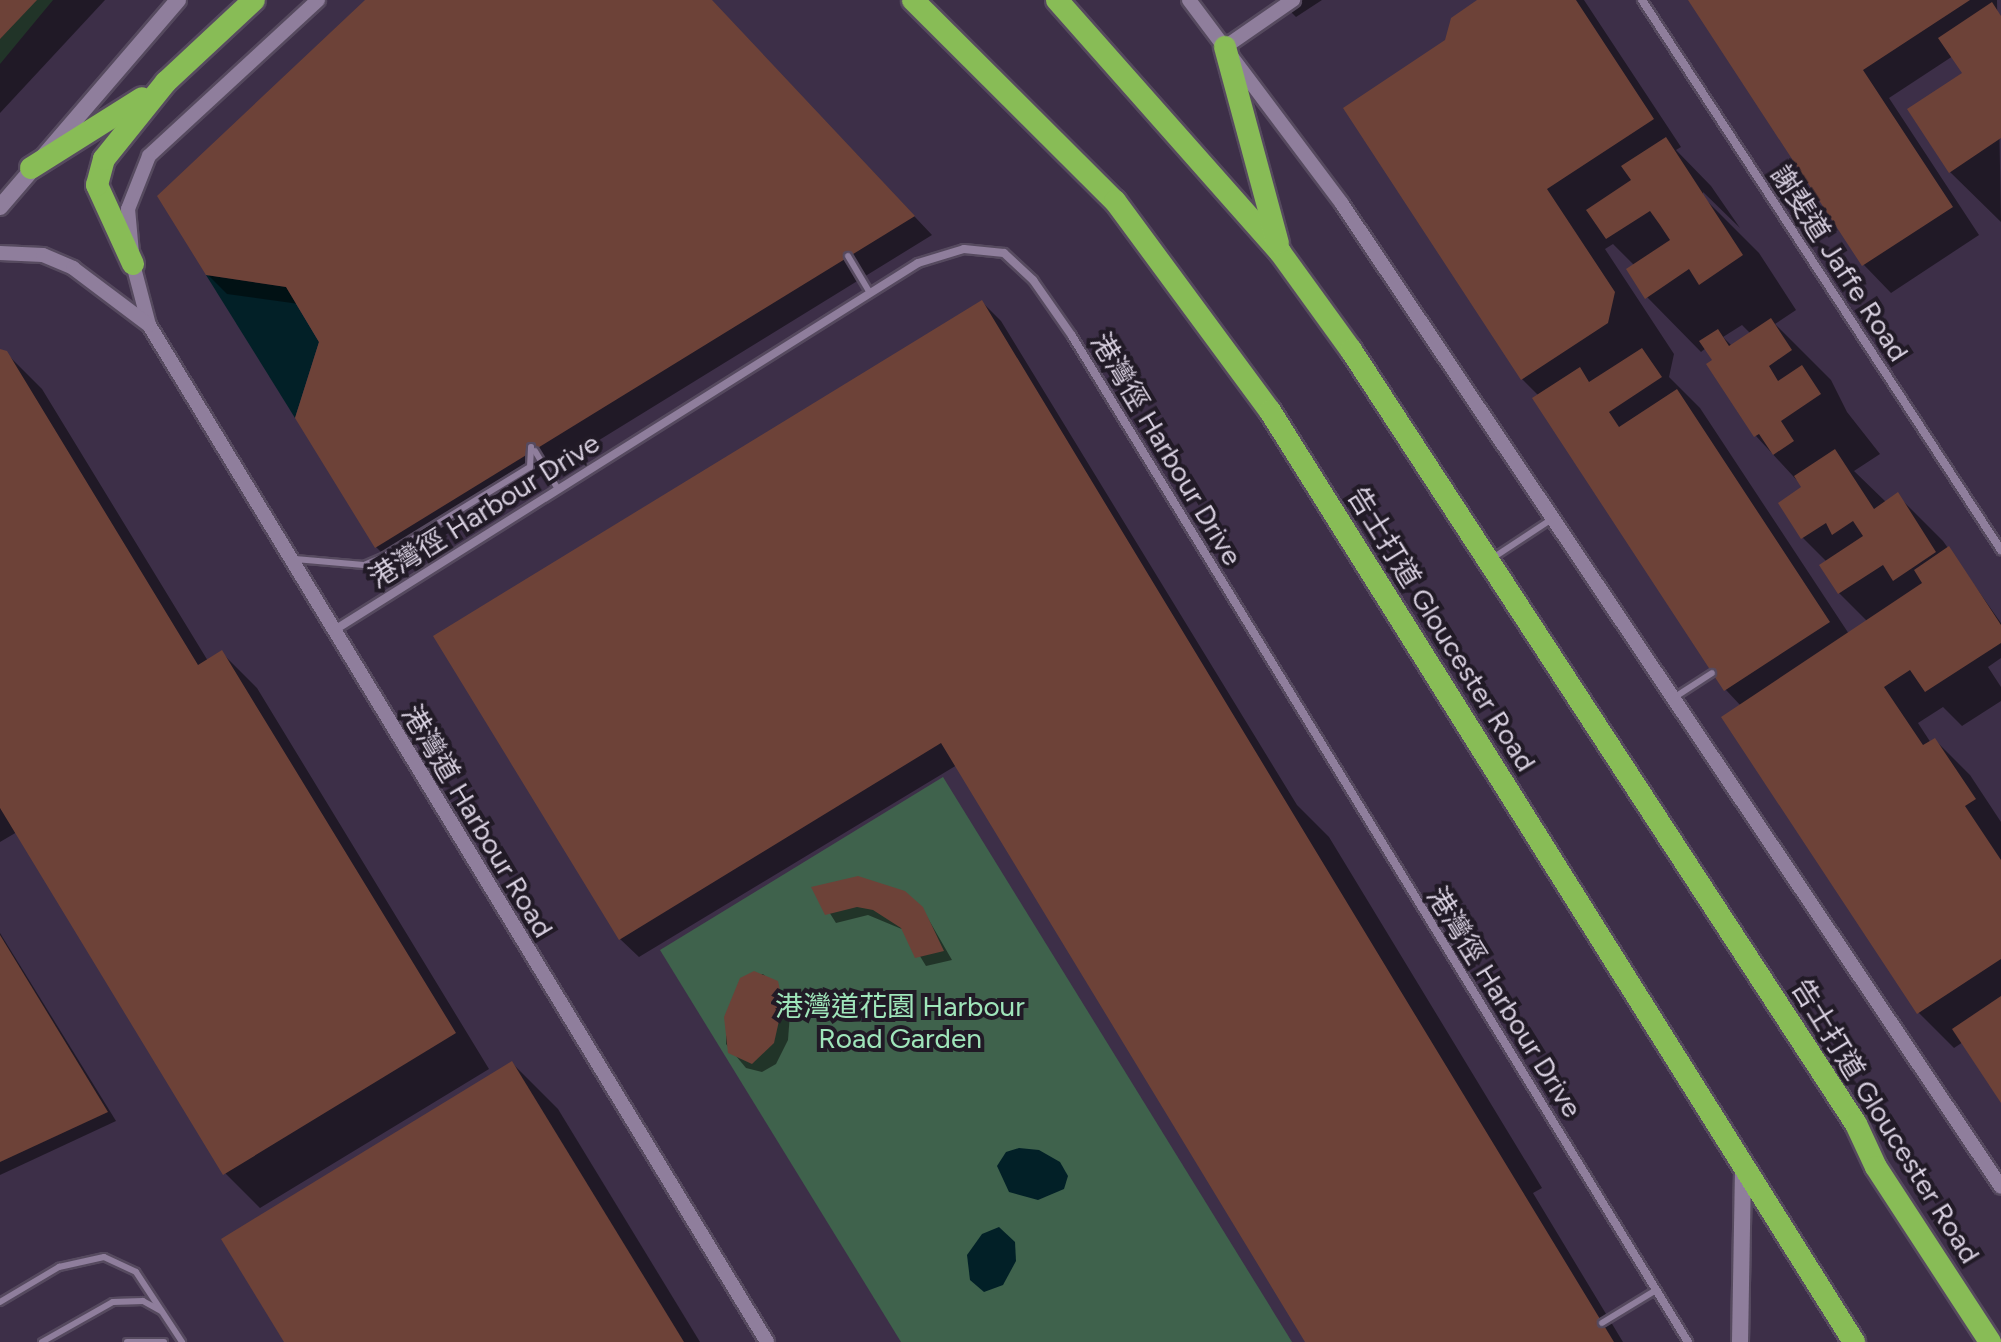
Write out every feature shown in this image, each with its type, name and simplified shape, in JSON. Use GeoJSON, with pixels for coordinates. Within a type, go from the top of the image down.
{"type":"FeatureCollection","features":[{"type":"Feature","properties":{"kind":"highway"},"geometry":{"type":"LineString","coordinates":[[133,264],[97,185],[104,159],[166,82],[254,0]]}},
{"type":"Feature","properties":{"kind":"highway","name":"告士打道 Gloucester Road"},"geometry":{"type":"LineString","coordinates":[[913,0],[1115,201],[1270,411],[1743,1170],[1854,1342]]}},
{"type":"Feature","properties":{"kind":"highway","name":"告士打道 Gloucester Road"},"geometry":{"type":"LineString","coordinates":[[1057,0],[1280,252],[1487,560],[1856,1124],[1876,1167],[1990,1342]]}},
{"type":"Feature","properties":{"kind":"highway"},"geometry":{"type":"LineString","coordinates":[[1225,47],[1280,252]]}},
{"type":"Feature","properties":{"kind":"highway"},"geometry":{"type":"LineString","coordinates":[[31,168],[166,82]]}},
{"type":"Feature","properties":{"kind":"main road"},"geometry":{"type":"LineString","coordinates":[[0,207],[178,0]]}},
{"type":"Feature","properties":{"kind":"main road"},"geometry":{"type":"LineString","coordinates":[[1740,1342],[1743,1170]]}},
{"type":"Feature","properties":{"kind":"street","name":"港灣道 Harbour Road"},"geometry":{"type":"LineString","coordinates":[[318,0],[149,156],[128,209],[133,264],[149,325],[287,559],[767,1342]]}},
{"type":"Feature","properties":{"kind":"street","name":"告士打道 Gloucester Road"},"geometry":{"type":"LineString","coordinates":[[1189,0],[1342,204],[2001,1187]]}},
{"type":"Feature","properties":{"kind":"street"},"geometry":{"type":"LineString","coordinates":[[1225,47],[1293,0]]}},
{"type":"Feature","properties":{"kind":"street","name":"謝斐道 Jaffe Road"},"geometry":{"type":"LineString","coordinates":[[1642,0],[2001,550]]}},
{"type":"Feature","properties":{"kind":"street","name":"港灣徑 Harbour Drive"},"geometry":{"type":"LineString","coordinates":[[332,632],[918,263],[964,249],[1004,253],[1033,280],[1072,336],[1688,1342]]}},
{"type":"Feature","properties":{"kind":"street","name":"港灣道 Harbour Road"},"geometry":{"type":"LineString","coordinates":[[0,253],[43,255],[73,268],[149,325]]}},
{"type":"Feature","properties":{"kind":"lane"},"geometry":{"type":"LineString","coordinates":[[848,256],[870,293]]}},
{"type":"Feature","properties":{"kind":"lane"},"geometry":{"type":"LineString","coordinates":[[287,559],[364,565],[383,557],[530,467],[533,449],[558,489]]}},
{"type":"Feature","properties":{"kind":"lane"},"geometry":{"type":"LineString","coordinates":[[1487,560],[1552,519]]}},
{"type":"Feature","properties":{"kind":"lane"},"geometry":{"type":"LineString","coordinates":[[1672,699],[1712,673]]}},
{"type":"Feature","properties":{"kind":"lane"},"geometry":{"type":"LineString","coordinates":[[0,1302],[59,1267],[104,1257],[136,1272],[182,1342]]}},
{"type":"Feature","properties":{"kind":"lane"},"geometry":{"type":"LineString","coordinates":[[1602,1323],[1656,1290]]}},
{"type":"Feature","properties":{"kind":"lane"},"geometry":{"type":"LineString","coordinates":[[42,1342],[113,1302],[143,1301],[167,1316]]}},
{"type":"Feature","properties":{"kind":"lane"},"geometry":{"type":"LineString","coordinates":[[127,1342],[164,1342]]}},
{"type":"Feature","properties":{"kind":"green space"},"geometry":{"type":"Polygon","coordinates":[[[0,0],[53,0],[0,64],[0,0]]]}},
{"type":"Feature","properties":{"kind":"green space","name":"港灣道花園 Harbour Road Garden"},"geometry":{"type":"Polygon","coordinates":[[[943,777],[1292,1342],[901,1342],[660,950],[943,777]]]}},
{"type":"Feature","properties":{"kind":"shaded area"},"geometry":{"type":"Polygon","coordinates":[[[206,275],[286,287],[319,342],[295,418],[206,275]]]}},
{"type":"Feature","properties":{"kind":"shaded area"},"geometry":{"type":"Polygon","coordinates":[[[1019,1148],[1039,1150],[1060,1162],[1068,1176],[1064,1189],[1038,1200],[1009,1192],[997,1166],[1006,1152],[1019,1148]]]}},
{"type":"Feature","properties":{"kind":"shaded area"},"geometry":{"type":"Polygon","coordinates":[[[999,1227],[1015,1242],[1016,1261],[1003,1285],[984,1292],[970,1280],[967,1255],[982,1234],[999,1227]]]}},
{"type":"Feature","properties":{"kind":"building"},"geometry":{"type":"Polygon","coordinates":[[[0,0],[37,0],[0,39],[0,0]]]}},
{"type":"Feature","properties":{"kind":"building"},"geometry":{"type":"Polygon","coordinates":[[[365,0],[712,0],[915,216],[375,548],[295,418],[319,342],[286,287],[206,275],[157,196],[365,0]]]}},
{"type":"Feature","properties":{"kind":"building"},"geometry":{"type":"Polygon","coordinates":[[[1477,0],[1576,0],[1654,119],[1547,189],[1615,292],[1608,323],[1521,380],[1343,108],[1445,40],[1451,18],[1477,0]]]}},
{"type":"Feature","properties":{"kind":"building"},"geometry":{"type":"Polygon","coordinates":[[[1688,0],[1970,0],[1863,70],[1953,207],[1862,266],[1688,0]]]}},
{"type":"Feature","properties":{"kind":"building"},"geometry":{"type":"Polygon","coordinates":[[[1992,2],[2001,16],[2001,138],[1949,173],[1907,109],[1962,73],[1938,38],[1992,2]]]}},
{"type":"Feature","properties":{"kind":"building"},"geometry":{"type":"Polygon","coordinates":[[[1666,137],[1743,255],[1699,285],[1689,269],[1645,299],[1626,269],[1670,240],[1650,211],[1606,239],[1586,210],[1631,180],[1621,166],[1666,137]]]}},
{"type":"Feature","properties":{"kind":"building"},"geometry":{"type":"Polygon","coordinates":[[[982,300],[1614,1342],[1305,1342],[941,743],[619,940],[433,636],[982,300]]]}},
{"type":"Feature","properties":{"kind":"building"},"geometry":{"type":"Polygon","coordinates":[[[1771,318],[1792,350],[1769,366],[1778,381],[1802,365],[1821,394],[1781,421],[1794,441],[1773,455],[1759,434],[1754,437],[1706,364],[1712,360],[1699,341],[1718,329],[1729,346],[1771,318]]]}},
{"type":"Feature","properties":{"kind":"building"},"geometry":{"type":"Polygon","coordinates":[[[1642,348],[1662,377],[1609,412],[1619,427],[1677,389],[1830,622],[1724,691],[1532,398],[1580,367],[1589,382],[1642,348]]]}},
{"type":"Feature","properties":{"kind":"building"},"geometry":{"type":"Polygon","coordinates":[[[0,349],[7,351],[198,665],[222,650],[456,1033],[223,1175],[0,808],[0,349]]]}},
{"type":"Feature","properties":{"kind":"building"},"geometry":{"type":"Polygon","coordinates":[[[1835,449],[1874,509],[1898,492],[1936,552],[1893,581],[1883,565],[1838,594],[1819,565],[1863,536],[1853,521],[1832,535],[1826,523],[1801,539],[1778,503],[1801,487],[1794,476],[1835,449]]]}},
{"type":"Feature","properties":{"kind":"building"},"geometry":{"type":"Polygon","coordinates":[[[1949,546],[2001,625],[2001,643],[1925,692],[1910,670],[1884,687],[1923,745],[1935,738],[1976,799],[1965,806],[2001,860],[2001,959],[1917,1014],[1721,717],[1922,583],[1914,570],[1949,546]]]}},
{"type":"Feature","properties":{"kind":"building"},"geometry":{"type":"Polygon","coordinates":[[[858,876],[905,891],[923,907],[944,951],[915,958],[901,928],[873,910],[857,907],[825,915],[811,887],[858,876]]]}},
{"type":"Feature","properties":{"kind":"building"},"geometry":{"type":"Polygon","coordinates":[[[0,935],[108,1112],[0,1162],[0,935]]]}},
{"type":"Feature","properties":{"kind":"building"},"geometry":{"type":"Polygon","coordinates":[[[754,971],[778,981],[783,1003],[774,1043],[752,1064],[728,1053],[724,1017],[740,978],[754,971]]]}},
{"type":"Feature","properties":{"kind":"building"},"geometry":{"type":"Polygon","coordinates":[[[2001,996],[2001,1103],[1952,1029],[2001,996]]]}},
{"type":"Feature","properties":{"kind":"building"},"geometry":{"type":"Polygon","coordinates":[[[512,1061],[684,1342],[284,1342],[221,1239],[512,1061]]]}}]}
